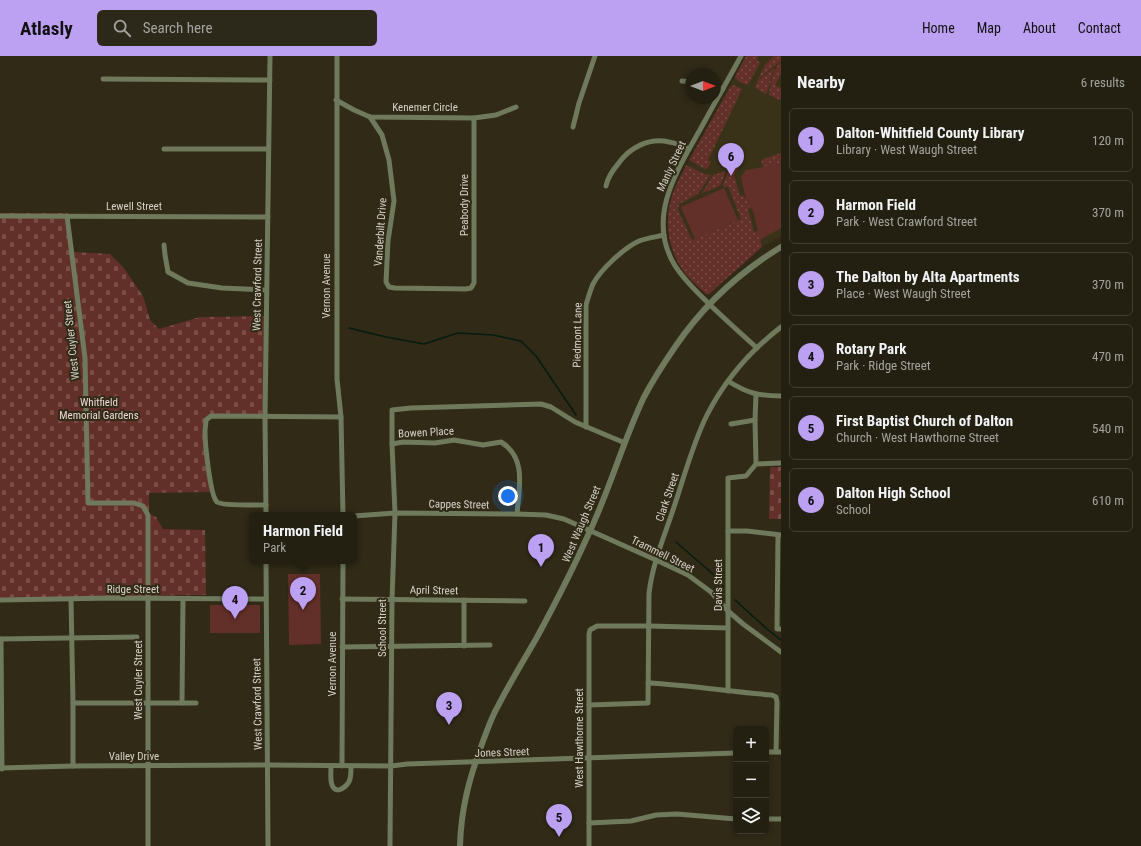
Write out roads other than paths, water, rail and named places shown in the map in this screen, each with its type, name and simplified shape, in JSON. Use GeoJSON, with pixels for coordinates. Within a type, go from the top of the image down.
{"type":"FeatureCollection","features":[{"type":"Feature","properties":{"kind":"street","name":"West Crawford Street"},"geometry":{"type":"LineString","coordinates":[[266,512],[266,290],[270,56]]}},
{"type":"Feature","properties":{"kind":"street","name":"Vernon Avenue"},"geometry":{"type":"LineString","coordinates":[[337,56],[337,378],[341,417],[343,512]]}},
{"type":"Feature","properties":{"kind":"street"},"geometry":{"type":"LineString","coordinates":[[573,127],[579,103],[595,56]]}},
{"type":"Feature","properties":{"kind":"street","name":"Manly Street"},"geometry":{"type":"LineString","coordinates":[[741,56],[672,183],[663,216],[664,235],[669,255],[679,272],[710,305],[756,348]]}},
{"type":"Feature","properties":{"kind":"street"},"geometry":{"type":"LineString","coordinates":[[103,79],[270,80]]}},
{"type":"Feature","properties":{"kind":"street","name":"Kenemer Circle"},"geometry":{"type":"LineString","coordinates":[[336,100],[370,117],[474,118],[496,115],[516,108]]}},
{"type":"Feature","properties":{"kind":"street","name":"Vanderbilt Drive"},"geometry":{"type":"LineString","coordinates":[[370,117],[382,135],[390,160],[394,201],[388,241],[386,282],[389,287],[395,288],[466,289]]}},
{"type":"Feature","properties":{"kind":"street","name":"Peabody Drive"},"geometry":{"type":"LineString","coordinates":[[466,289],[471,288],[474,282],[474,118]]}},
{"type":"Feature","properties":{"kind":"street"},"geometry":{"type":"LineString","coordinates":[[606,186],[609,176],[627,153],[643,144],[652,141],[668,141],[690,149]]}},
{"type":"Feature","properties":{"kind":"street"},"geometry":{"type":"LineString","coordinates":[[164,148],[268,149]]}},
{"type":"Feature","properties":{"kind":"street","name":"Lewell Street"},"geometry":{"type":"LineString","coordinates":[[0,216],[268,217]]}},
{"type":"Feature","properties":{"kind":"street","name":"West Cuyler Street"},"geometry":{"type":"LineString","coordinates":[[67,216],[85,358],[88,503],[134,503],[144,506],[148,515],[148,846]]}},
{"type":"Feature","properties":{"kind":"street","name":"Piedmont Lane"},"geometry":{"type":"LineString","coordinates":[[586,428],[586,305],[588,296],[600,274],[625,250],[640,241],[664,235]]}},
{"type":"Feature","properties":{"kind":"street"},"geometry":{"type":"LineString","coordinates":[[164,245],[168,272],[188,283],[222,288],[266,290]]}},
{"type":"Feature","properties":{"kind":"street","name":"West Waugh Street"},"geometry":{"type":"LineString","coordinates":[[460,846],[466,793],[475,763],[497,706],[552,610],[590,531],[645,397],[659,371],[687,331],[710,305],[744,273],[781,247]]}},
{"type":"Feature","properties":{"kind":"street","name":"Clark Street"},"geometry":{"type":"LineString","coordinates":[[589,705],[648,703],[649,594],[651,580],[656,560],[701,430],[707,416],[728,380],[756,348],[781,327]]}},
{"type":"Feature","properties":{"kind":"street"},"geometry":{"type":"LineString","coordinates":[[728,380],[743,389],[756,394],[781,396]]}},
{"type":"Feature","properties":{"kind":"street"},"geometry":{"type":"LineString","coordinates":[[756,394],[756,464],[781,463]]}},
{"type":"Feature","properties":{"kind":"street","name":"School Street"},"geometry":{"type":"LineString","coordinates":[[390,846],[392,600],[395,513],[392,410],[488,405],[546,405],[586,428]]}},
{"type":"Feature","properties":{"kind":"street"},"geometry":{"type":"LineString","coordinates":[[266,505],[228,505],[216,502],[212,493],[206,452],[206,420],[211,416],[341,417]]}},
{"type":"Feature","properties":{"kind":"street"},"geometry":{"type":"LineString","coordinates":[[731,424],[755,420]]}},
{"type":"Feature","properties":{"kind":"street"},"geometry":{"type":"LineString","coordinates":[[586,428],[625,443]]}},
{"type":"Feature","properties":{"kind":"street","name":"Bowen Place"},"geometry":{"type":"LineString","coordinates":[[392,444],[403,442],[435,443],[454,440],[482,445],[501,442],[505,444],[514,454],[519,466],[520,477],[517,514]]}},
{"type":"Feature","properties":{"kind":"street","name":"Davis Street"},"geometry":{"type":"LineString","coordinates":[[728,691],[728,478],[746,476],[756,464]]}},
{"type":"Feature","properties":{"kind":"street","name":"Cappes Street"},"geometry":{"type":"LineString","coordinates":[[357,516],[395,513],[517,514],[546,515],[564,519]]}},
{"type":"Feature","properties":{"kind":"street","name":"Trammell Street"},"geometry":{"type":"LineString","coordinates":[[564,519],[688,575],[711,592],[728,611],[747,627],[781,652]]}},
{"type":"Feature","properties":{"kind":"street"},"geometry":{"type":"LineString","coordinates":[[728,531],[747,531],[780,535],[779,629]]}},
{"type":"Feature","properties":{"kind":"street","name":"West Crawford Street"},"geometry":{"type":"LineString","coordinates":[[266,564],[268,846]]}},
{"type":"Feature","properties":{"kind":"street","name":"Vernon Avenue"},"geometry":{"type":"LineString","coordinates":[[342,564],[342,766]]}},
{"type":"Feature","properties":{"kind":"street"},"geometry":{"type":"LineString","coordinates":[[71,599],[73,766]]}},
{"type":"Feature","properties":{"kind":"street"},"geometry":{"type":"LineString","coordinates":[[182,702],[184,599]]}},
{"type":"Feature","properties":{"kind":"street","name":"Ridge Street"},"geometry":{"type":"LineString","coordinates":[[0,600],[266,599]]}},
{"type":"Feature","properties":{"kind":"street","name":"April Street"},"geometry":{"type":"LineString","coordinates":[[342,599],[526,601]]}},
{"type":"Feature","properties":{"kind":"street"},"geometry":{"type":"LineString","coordinates":[[464,600],[464,646]]}},
{"type":"Feature","properties":{"kind":"street","name":"West Hawthorne Street"},"geometry":{"type":"LineString","coordinates":[[589,846],[590,630],[597,626],[649,626]]}},
{"type":"Feature","properties":{"kind":"street"},"geometry":{"type":"LineString","coordinates":[[649,626],[728,628]]}},
{"type":"Feature","properties":{"kind":"street"},"geometry":{"type":"LineString","coordinates":[[1,768],[1,639],[137,637]]}},
{"type":"Feature","properties":{"kind":"street"},"geometry":{"type":"LineString","coordinates":[[342,647],[490,645]]}},
{"type":"Feature","properties":{"kind":"street"},"geometry":{"type":"LineString","coordinates":[[648,683],[677,684],[772,695],[776,698],[777,702],[778,752]]}},
{"type":"Feature","properties":{"kind":"street"},"geometry":{"type":"LineString","coordinates":[[73,703],[196,703]]}},
{"type":"Feature","properties":{"kind":"street","name":"Jones Street"},"geometry":{"type":"LineString","coordinates":[[268,764],[391,766],[408,764],[733,754]]}},
{"type":"Feature","properties":{"kind":"street","name":"Valley Drive"},"geometry":{"type":"LineString","coordinates":[[1,768],[268,764]]}},
{"type":"Feature","properties":{"kind":"street"},"geometry":{"type":"LineString","coordinates":[[331,766],[331,784],[335,789],[340,790],[348,785],[351,766]]}},
{"type":"Feature","properties":{"kind":"street"},"geometry":{"type":"LineString","coordinates":[[589,823],[631,821],[656,815],[677,814],[733,819]]}},
{"type":"Feature","properties":{"kind":"street"},"geometry":{"type":"LineString","coordinates":[[769,819],[781,819]]}},
{"type":"Feature","properties":{"kind":"waterway"},"geometry":{"type":"LineString","coordinates":[[349,328],[424,344],[458,333],[493,335],[521,341],[536,356],[576,415]]}},
{"type":"Feature","properties":{"kind":"waterway"},"geometry":{"type":"LineString","coordinates":[[676,542],[714,575],[723,586]]}},
{"type":"Feature","properties":{"kind":"waterway"},"geometry":{"type":"LineString","coordinates":[[735,600],[781,640]]}},
{"type":"Feature","properties":{"kind":"place","name":"Dalton High School"},"geometry":{"type":"Point","coordinates":[731,176]}},
{"type":"Feature","properties":{"kind":"place","name":"Dalton-Whitfield County Library"},"geometry":{"type":"Point","coordinates":[541,567]}},
{"type":"Feature","properties":{"kind":"place","name":"Harmon Field"},"geometry":{"type":"Point","coordinates":[303,610]}},
{"type":"Feature","properties":{"kind":"place","name":"Rotary Park"},"geometry":{"type":"Point","coordinates":[235,619]}},
{"type":"Feature","properties":{"kind":"place","name":"The Dalton by Alta Apartments"},"geometry":{"type":"Point","coordinates":[449,725]}},
{"type":"Feature","properties":{"kind":"place","name":"First Baptist Church of Dalton"},"geometry":{"type":"Point","coordinates":[559,837]}},
{"type":"Feature","properties":{"kind":"park label","name":"Whitfield Memorial Gardens"},"geometry":{"type":"Point","coordinates":[99,408]}}]}
